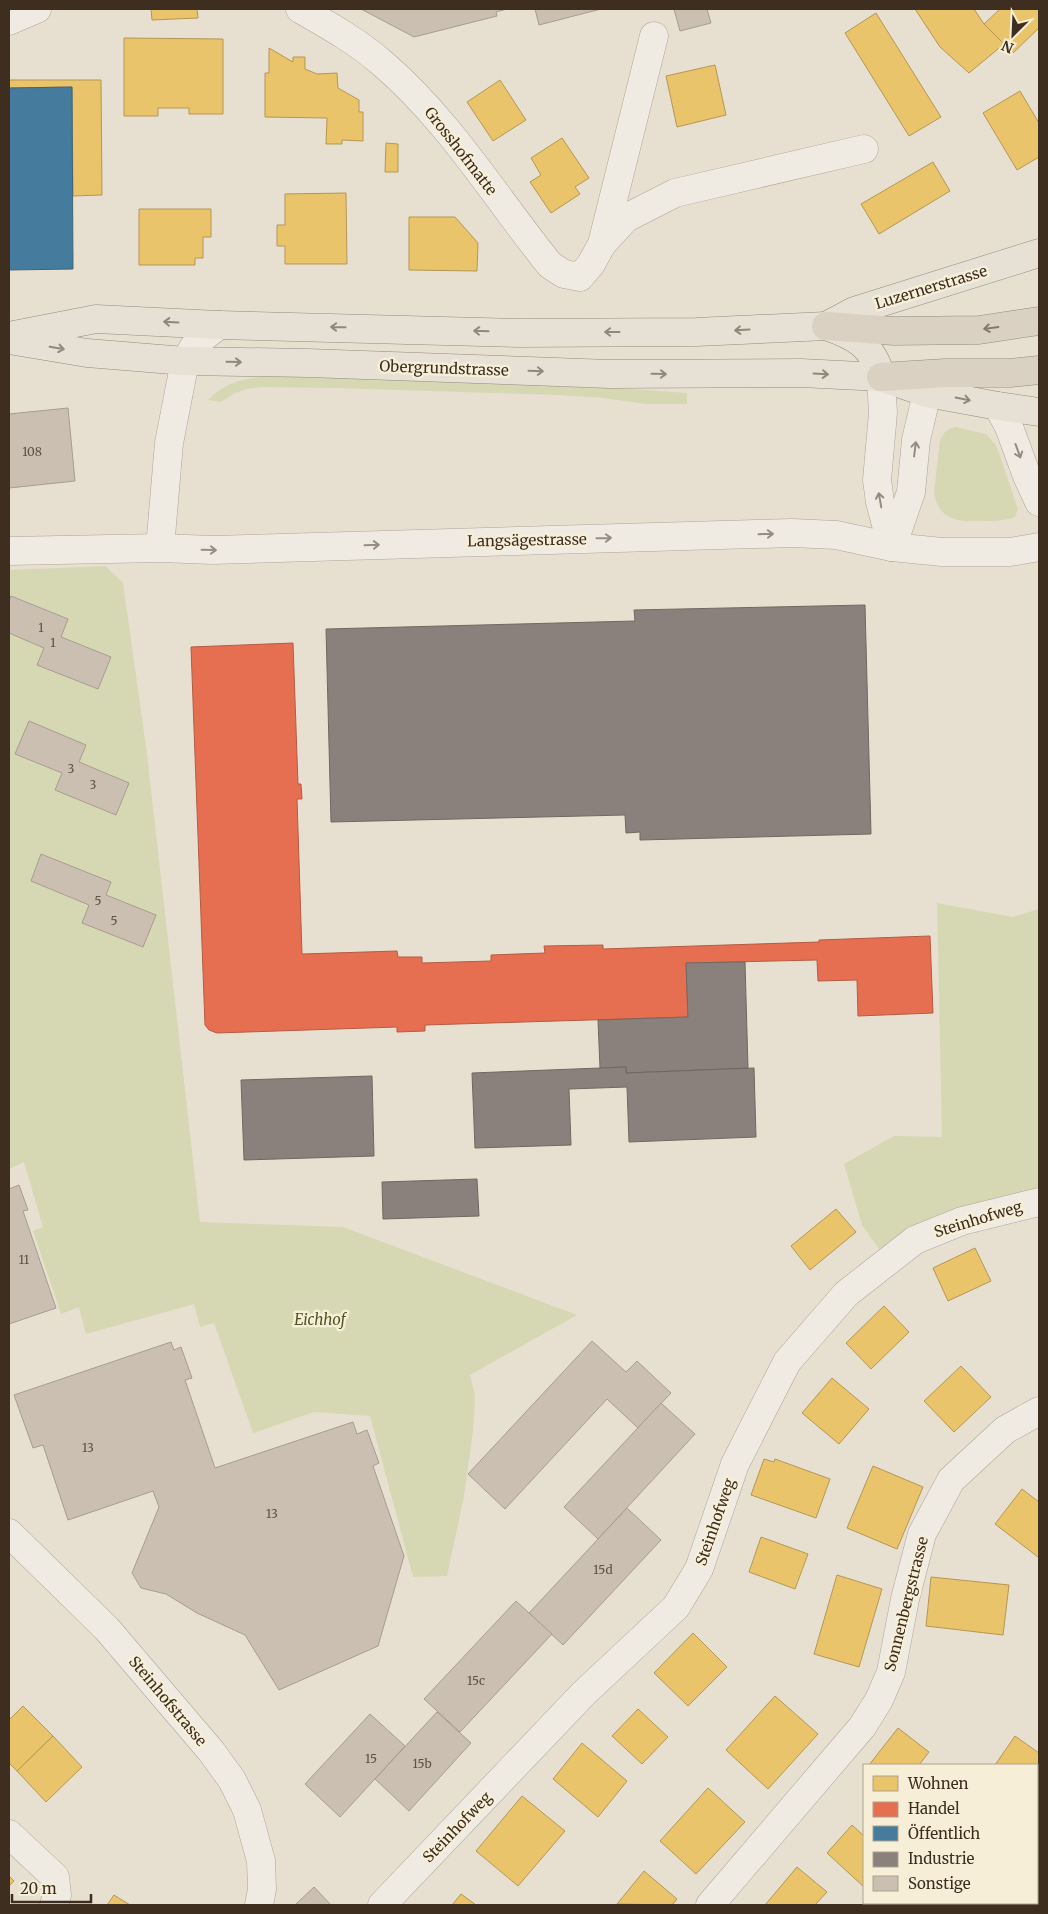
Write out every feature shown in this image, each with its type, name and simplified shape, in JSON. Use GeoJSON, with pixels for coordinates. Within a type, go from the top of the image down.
{"type":"FeatureCollection","features":[{"type":"Feature","properties":{"kind":"highway"},"geometry":{"type":"LineString","coordinates":[[826,326],[894,331],[978,330],[1039,321]]}},
{"type":"Feature","properties":{"kind":"highway"},"geometry":{"type":"LineString","coordinates":[[881,377],[945,373],[1010,373],[1039,370]]}},
{"type":"Feature","properties":{"kind":"main road","name":"Luzernerstrasse"},"geometry":{"type":"LineString","coordinates":[[826,326],[854,311],[1039,253]]}},
{"type":"Feature","properties":{"kind":"main road"},"geometry":{"type":"LineString","coordinates":[[9,336],[96,319],[219,325],[519,333],[696,332],[826,326],[844,332],[873,353],[878,363],[881,377],[927,393],[1039,412]]}},
{"type":"Feature","properties":{"kind":"main road","name":"Obergrundstrasse"},"geometry":{"type":"LineString","coordinates":[[9,340],[87,353],[185,361],[308,363],[610,374],[801,373],[881,377]]}},
{"type":"Feature","properties":{"kind":"street"},"geometry":{"type":"LineString","coordinates":[[9,21],[37,9]]}},
{"type":"Feature","properties":{"kind":"street","name":"Grosshofmatte"},"geometry":{"type":"LineString","coordinates":[[300,9],[382,62],[415,94],[438,119],[550,265],[564,274],[580,277],[591,264],[602,244],[626,218],[675,193],[864,149]]}},
{"type":"Feature","properties":{"kind":"street","name":"Grosshofmatte"},"geometry":{"type":"LineString","coordinates":[[602,244],[654,36]]}},
{"type":"Feature","properties":{"kind":"street"},"geometry":{"type":"LineString","coordinates":[[160,548],[168,443],[185,361],[197,342],[219,325]]}},
{"type":"Feature","properties":{"kind":"street"},"geometry":{"type":"LineString","coordinates":[[892,547],[911,492],[916,440],[927,393],[930,386],[945,373]]}},
{"type":"Feature","properties":{"kind":"street"},"geometry":{"type":"LineString","coordinates":[[881,377],[883,413],[877,480],[880,502],[892,547]]}},
{"type":"Feature","properties":{"kind":"street"},"geometry":{"type":"LineString","coordinates":[[998,406],[1009,427],[1039,502]]}},
{"type":"Feature","properties":{"kind":"street","name":"Langsägestrasse"},"geometry":{"type":"LineString","coordinates":[[9,551],[160,548],[213,550],[792,533],[836,535],[892,547],[942,552],[1010,552],[1039,547]]}},
{"type":"Feature","properties":{"kind":"street","name":"Steinhofweg"},"geometry":{"type":"LineString","coordinates":[[382,1905],[584,1693],[676,1607],[699,1569],[735,1464],[787,1362],[846,1294],[916,1240],[962,1221],[1039,1202]]}},
{"type":"Feature","properties":{"kind":"street","name":"Sonnenbergstrasse"},"geometry":{"type":"LineString","coordinates":[[710,1905],[862,1727],[878,1700],[891,1672],[905,1599],[922,1534],[951,1480],[1005,1430],[1039,1411]]}},
{"type":"Feature","properties":{"kind":"street","name":"Steinhofstrasse"},"geometry":{"type":"LineString","coordinates":[[9,1532],[107,1629],[211,1751],[232,1780],[247,1810],[260,1854],[262,1882],[260,1905]]}},
{"type":"Feature","properties":{"kind":"street"},"geometry":{"type":"LineString","coordinates":[[9,1834],[55,1877],[56,1895],[54,1905]]}},
{"type":"Feature","properties":{"kind":"green space"},"geometry":{"type":"Polygon","coordinates":[[[272,376],[564,384],[687,393],[687,404],[646,404],[560,395],[261,387],[235,393],[221,402],[208,400],[217,392],[238,381],[272,376]]]}},
{"type":"Feature","properties":{"kind":"green space"},"geometry":{"type":"Polygon","coordinates":[[[956,427],[986,434],[996,445],[1018,509],[1015,517],[999,520],[966,521],[951,518],[940,509],[934,493],[940,440],[946,431],[956,427]]]}},
{"type":"Feature","properties":{"kind":"green space","name":"Eichhof"},"geometry":{"type":"Polygon","coordinates":[[[105,566],[123,583],[147,754],[200,1222],[343,1227],[577,1315],[470,1375],[475,1395],[473,1431],[464,1496],[447,1576],[413,1577],[370,1416],[314,1412],[253,1433],[214,1323],[200,1327],[194,1304],[86,1334],[79,1307],[61,1314],[33,1231],[43,1227],[24,1162],[9,1169],[9,570],[105,566]]]}},
{"type":"Feature","properties":{"kind":"green space"},"geometry":{"type":"Polygon","coordinates":[[[937,903],[1013,917],[1039,909],[1039,1191],[885,1257],[862,1225],[844,1164],[894,1136],[942,1137],[937,903]]]}},
{"type":"Feature","properties":{"kind":"building: Wohnen"},"geometry":{"type":"Polygon","coordinates":[[[151,9],[197,9],[198,18],[152,20],[151,9]]]}},
{"type":"Feature","properties":{"kind":"building: Wohnen"},"geometry":{"type":"Polygon","coordinates":[[[915,9],[974,9],[984,24],[1004,44],[969,73],[940,47],[915,9]]]}},
{"type":"Feature","properties":{"kind":"building: Wohnen"},"geometry":{"type":"Polygon","coordinates":[[[1000,9],[1039,9],[1039,28],[1013,53],[984,24],[1000,9]]]}},
{"type":"Feature","properties":{"kind":"building: Wohnen"},"geometry":{"type":"Polygon","coordinates":[[[876,13],[941,117],[909,136],[845,33],[876,13]]]}},
{"type":"Feature","properties":{"kind":"building: Wohnen"},"geometry":{"type":"Polygon","coordinates":[[[124,38],[223,39],[223,114],[189,114],[189,108],[158,108],[158,116],[124,116],[124,38]]]}},
{"type":"Feature","properties":{"kind":"building: Wohnen"},"geometry":{"type":"Polygon","coordinates":[[[269,48],[293,62],[293,57],[305,57],[305,69],[317,74],[337,73],[338,88],[359,100],[359,112],[363,112],[363,141],[342,140],[342,144],[326,144],[327,118],[265,117],[265,73],[269,73],[269,48]]]}},
{"type":"Feature","properties":{"kind":"building: Wohnen"},"geometry":{"type":"Polygon","coordinates":[[[715,65],[726,115],[677,127],[666,76],[715,65]]]}},
{"type":"Feature","properties":{"kind":"building: Wohnen"},"geometry":{"type":"Polygon","coordinates":[[[9,80],[101,80],[102,195],[73,196],[72,87],[9,88],[9,80]]]}},
{"type":"Feature","properties":{"kind":"building: Wohnen"},"geometry":{"type":"Polygon","coordinates":[[[500,80],[526,120],[493,141],[467,102],[500,80]]]}},
{"type":"Feature","properties":{"kind":"building: Wohnen"},"geometry":{"type":"Polygon","coordinates":[[[1020,91],[1039,123],[1039,157],[1017,170],[983,113],[1020,91]]]}},
{"type":"Feature","properties":{"kind":"building: Wohnen"},"geometry":{"type":"Polygon","coordinates":[[[562,138],[589,178],[575,187],[580,194],[551,213],[530,182],[541,175],[531,158],[562,138]]]}},
{"type":"Feature","properties":{"kind":"building: Wohnen"},"geometry":{"type":"Polygon","coordinates":[[[386,143],[398,144],[398,172],[385,172],[386,143]]]}},
{"type":"Feature","properties":{"kind":"building: Wohnen"},"geometry":{"type":"Polygon","coordinates":[[[933,162],[950,191],[879,234],[861,204],[933,162]]]}},
{"type":"Feature","properties":{"kind":"building: Wohnen"},"geometry":{"type":"Polygon","coordinates":[[[346,193],[347,264],[285,264],[285,246],[277,246],[277,225],[285,225],[285,194],[346,193]]]}},
{"type":"Feature","properties":{"kind":"building: Wohnen"},"geometry":{"type":"Polygon","coordinates":[[[139,209],[211,209],[211,237],[203,237],[203,258],[195,258],[195,265],[139,265],[139,209]]]}},
{"type":"Feature","properties":{"kind":"building: Wohnen"},"geometry":{"type":"Polygon","coordinates":[[[409,217],[455,217],[478,243],[477,271],[409,270],[409,217]]]}},
{"type":"Feature","properties":{"kind":"building: Wohnen"},"geometry":{"type":"Polygon","coordinates":[[[836,1209],[856,1232],[810,1270],[791,1246],[836,1209]]]}},
{"type":"Feature","properties":{"kind":"building: Wohnen"},"geometry":{"type":"Polygon","coordinates":[[[975,1248],[991,1281],[948,1301],[933,1268],[975,1248]]]}},
{"type":"Feature","properties":{"kind":"building: Wohnen"},"geometry":{"type":"Polygon","coordinates":[[[884,1306],[909,1332],[871,1369],[846,1343],[884,1306]]]}},
{"type":"Feature","properties":{"kind":"building: Wohnen"},"geometry":{"type":"Polygon","coordinates":[[[961,1366],[991,1397],[954,1432],[924,1401],[961,1366]]]}},
{"type":"Feature","properties":{"kind":"building: Wohnen"},"geometry":{"type":"Polygon","coordinates":[[[832,1378],[869,1409],[839,1444],[802,1413],[832,1378]]]}},
{"type":"Feature","properties":{"kind":"building: Wohnen"},"geometry":{"type":"Polygon","coordinates":[[[764,1459],[774,1462],[775,1459],[830,1479],[816,1518],[751,1495],[764,1459]]]}},
{"type":"Feature","properties":{"kind":"building: Wohnen"},"geometry":{"type":"Polygon","coordinates":[[[873,1466],[923,1487],[897,1549],[847,1528],[873,1466]]]}},
{"type":"Feature","properties":{"kind":"building: Wohnen"},"geometry":{"type":"Polygon","coordinates":[[[1022,1489],[1039,1502],[1038,1557],[995,1524],[1022,1489]]]}},
{"type":"Feature","properties":{"kind":"building: Wohnen"},"geometry":{"type":"Polygon","coordinates":[[[761,1537],[808,1554],[795,1589],[749,1572],[761,1537]]]}},
{"type":"Feature","properties":{"kind":"building: Wohnen"},"geometry":{"type":"Polygon","coordinates":[[[837,1575],[882,1589],[859,1667],[814,1654],[837,1575]]]}},
{"type":"Feature","properties":{"kind":"building: Wohnen"},"geometry":{"type":"Polygon","coordinates":[[[931,1577],[1009,1585],[1003,1635],[926,1626],[931,1577]]]}},
{"type":"Feature","properties":{"kind":"building: Wohnen"},"geometry":{"type":"Polygon","coordinates":[[[693,1633],[727,1667],[688,1706],[654,1673],[693,1633]]]}},
{"type":"Feature","properties":{"kind":"building: Wohnen"},"geometry":{"type":"Polygon","coordinates":[[[775,1696],[818,1734],[768,1789],[726,1750],[775,1696]]]}},
{"type":"Feature","properties":{"kind":"building: Wohnen"},"geometry":{"type":"Polygon","coordinates":[[[23,1706],[53,1736],[17,1771],[9,1763],[9,1720],[23,1706]]]}},
{"type":"Feature","properties":{"kind":"building: Wohnen"},"geometry":{"type":"Polygon","coordinates":[[[638,1709],[668,1737],[642,1764],[612,1736],[638,1709]]]}},
{"type":"Feature","properties":{"kind":"building: Wohnen"},"geometry":{"type":"Polygon","coordinates":[[[898,1728],[929,1752],[920,1764],[870,1764],[898,1728]]]}},
{"type":"Feature","properties":{"kind":"building: Wohnen"},"geometry":{"type":"Polygon","coordinates":[[[53,1736],[82,1767],[46,1802],[17,1771],[53,1736]]]}},
{"type":"Feature","properties":{"kind":"building: Wohnen"},"geometry":{"type":"Polygon","coordinates":[[[1015,1736],[1039,1753],[1039,1777],[1038,1779],[1038,1764],[996,1764],[1015,1736]]]}},
{"type":"Feature","properties":{"kind":"building: Wohnen"},"geometry":{"type":"Polygon","coordinates":[[[582,1743],[627,1781],[598,1817],[553,1779],[582,1743]]]}},
{"type":"Feature","properties":{"kind":"building: Wohnen"},"geometry":{"type":"Polygon","coordinates":[[[708,1788],[745,1822],[696,1874],[660,1841],[708,1788]]]}},
{"type":"Feature","properties":{"kind":"building: Wohnen"},"geometry":{"type":"Polygon","coordinates":[[[522,1796],[565,1831],[518,1886],[476,1851],[522,1796]]]}},
{"type":"Feature","properties":{"kind":"building: Wohnen"},"geometry":{"type":"Polygon","coordinates":[[[852,1825],[863,1835],[863,1886],[827,1853],[852,1825]]]}},
{"type":"Feature","properties":{"kind":"building: Wohnen"},"geometry":{"type":"Polygon","coordinates":[[[797,1867],[827,1892],[815,1905],[765,1905],[797,1867]]]}},
{"type":"Feature","properties":{"kind":"building: Wohnen"},"geometry":{"type":"Polygon","coordinates":[[[644,1871],[677,1899],[672,1905],[617,1904],[644,1871]]]}},
{"type":"Feature","properties":{"kind":"building: Wohnen"},"geometry":{"type":"Polygon","coordinates":[[[9,1876],[14,1881],[9,1886],[9,1876]]]}},
{"type":"Feature","properties":{"kind":"building: Wohnen"},"geometry":{"type":"Polygon","coordinates":[[[461,1894],[476,1905],[452,1905],[461,1894]]]}},
{"type":"Feature","properties":{"kind":"building: Wohnen"},"geometry":{"type":"Polygon","coordinates":[[[114,1895],[130,1905],[107,1905],[114,1895]]]}},
{"type":"Feature","properties":{"kind":"building: Wohnen"},"geometry":{"type":"Polygon","coordinates":[[[992,1904],[1030,1904],[1028,1905],[992,1904]]]}},
{"type":"Feature","properties":{"kind":"building: Handel"},"geometry":{"type":"Polygon","coordinates":[[[293,643],[298,784],[301,784],[302,799],[297,799],[302,954],[397,951],[398,957],[422,957],[422,963],[491,961],[491,955],[545,953],[544,946],[603,945],[603,949],[819,942],[819,940],[930,936],[933,1013],[858,1016],[857,980],[818,981],[817,960],[686,963],[688,1017],[425,1025],[425,1031],[397,1032],[397,1027],[217,1033],[209,1030],[205,1025],[191,647],[293,643]]]}},
{"type":"Feature","properties":{"kind":"building: Öffentlich"},"geometry":{"type":"Polygon","coordinates":[[[72,87],[73,269],[9,270],[9,88],[72,87]]]}},
{"type":"Feature","properties":{"kind":"building: Industrie"},"geometry":{"type":"Polygon","coordinates":[[[865,605],[871,834],[640,840],[640,832],[626,833],[625,815],[331,822],[326,629],[635,621],[634,610],[865,605]]]}},
{"type":"Feature","properties":{"kind":"building: Industrie"},"geometry":{"type":"Polygon","coordinates":[[[745,962],[748,1068],[626,1073],[626,1067],[600,1068],[598,1020],[688,1017],[686,963],[745,962]]]}},
{"type":"Feature","properties":{"kind":"building: Industrie"},"geometry":{"type":"Polygon","coordinates":[[[626,1067],[626,1073],[754,1068],[756,1137],[629,1142],[627,1087],[569,1089],[571,1145],[475,1148],[472,1073],[626,1067]]]}},
{"type":"Feature","properties":{"kind":"building: Industrie"},"geometry":{"type":"Polygon","coordinates":[[[372,1076],[374,1156],[244,1160],[241,1080],[372,1076]]]}},
{"type":"Feature","properties":{"kind":"building: Industrie"},"geometry":{"type":"Polygon","coordinates":[[[477,1179],[479,1216],[383,1219],[382,1182],[477,1179]]]}},
{"type":"Feature","properties":{"kind":"building: Sonstige"},"geometry":{"type":"Polygon","coordinates":[[[361,9],[507,9],[496,12],[497,16],[414,37],[361,9]]]}},
{"type":"Feature","properties":{"kind":"building: Sonstige"},"geometry":{"type":"Polygon","coordinates":[[[535,9],[601,9],[539,25],[535,9]]]}},
{"type":"Feature","properties":{"kind":"building: Sonstige"},"geometry":{"type":"Polygon","coordinates":[[[674,9],[707,9],[711,23],[680,31],[674,9]]]}},
{"type":"Feature","properties":{"kind":"building: Sonstige"},"geometry":{"type":"Polygon","coordinates":[[[68,408],[75,481],[9,488],[9,414],[68,408]]]}},
{"type":"Feature","properties":{"kind":"building: Sonstige"},"geometry":{"type":"Polygon","coordinates":[[[11,596],[68,619],[61,637],[111,657],[98,689],[37,665],[44,648],[9,633],[9,601],[11,596]]]}},
{"type":"Feature","properties":{"kind":"building: Sonstige"},"geometry":{"type":"Polygon","coordinates":[[[29,721],[86,745],[79,762],[129,783],[116,815],[55,790],[62,773],[15,754],[29,721]]]}},
{"type":"Feature","properties":{"kind":"building: Sonstige"},"geometry":{"type":"Polygon","coordinates":[[[41,854],[111,882],[106,895],[156,915],[143,947],[82,923],[89,905],[31,881],[41,854]]]}},
{"type":"Feature","properties":{"kind":"building: Sonstige"},"geometry":{"type":"Polygon","coordinates":[[[19,1185],[28,1210],[23,1211],[56,1308],[9,1324],[9,1189],[19,1185]]]}},
{"type":"Feature","properties":{"kind":"building: Sonstige"},"geometry":{"type":"Polygon","coordinates":[[[592,1341],[626,1372],[637,1361],[671,1393],[638,1428],[607,1399],[505,1509],[468,1474],[592,1341]]]}},
{"type":"Feature","properties":{"kind":"building: Sonstige"},"geometry":{"type":"Polygon","coordinates":[[[171,1342],[174,1350],[181,1347],[192,1378],[185,1380],[215,1468],[353,1422],[357,1434],[367,1430],[379,1463],[373,1466],[404,1556],[378,1646],[279,1690],[245,1635],[197,1613],[166,1594],[141,1588],[132,1573],[159,1507],[153,1491],[68,1520],[43,1445],[33,1448],[14,1395],[171,1342]]]}},
{"type":"Feature","properties":{"kind":"building: Sonstige"},"geometry":{"type":"Polygon","coordinates":[[[661,1403],[695,1434],[598,1539],[564,1507],[661,1403]]]}},
{"type":"Feature","properties":{"kind":"building: Sonstige"},"geometry":{"type":"Polygon","coordinates":[[[627,1508],[661,1540],[563,1645],[529,1613],[627,1508]]]}},
{"type":"Feature","properties":{"kind":"building: Sonstige"},"geometry":{"type":"Polygon","coordinates":[[[516,1601],[552,1634],[460,1732],[424,1699],[516,1601]]]}},
{"type":"Feature","properties":{"kind":"building: Sonstige"},"geometry":{"type":"Polygon","coordinates":[[[437,1712],[471,1743],[409,1811],[375,1779],[437,1712]]]}},
{"type":"Feature","properties":{"kind":"building: Sonstige"},"geometry":{"type":"Polygon","coordinates":[[[370,1714],[405,1746],[340,1817],[305,1784],[370,1714]]]}},
{"type":"Feature","properties":{"kind":"building: Sonstige"},"geometry":{"type":"Polygon","coordinates":[[[314,1887],[331,1905],[295,1905],[314,1887]]]}}]}
